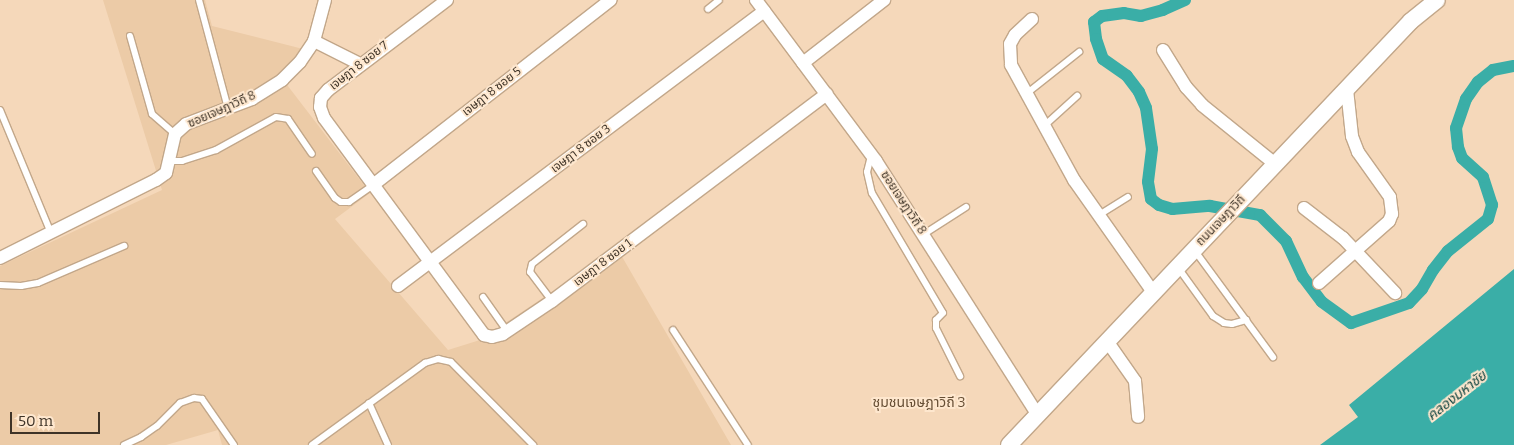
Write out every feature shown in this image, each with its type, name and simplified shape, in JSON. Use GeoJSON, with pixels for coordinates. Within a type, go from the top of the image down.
{"type":"FeatureCollection","features":[{"type":"Feature","properties":{"kind":"street","name":"ซอยเจษฎาวิถี 8"},"geometry":{"type":"LineString","coordinates":[[0,258],[156,180],[166,173],[175,134],[186,124],[252,98],[282,80],[300,62],[314,41],[326,0]]}},
{"type":"Feature","properties":{"kind":"street","name":"เจษฎา 8 ซอย 7"},"geometry":{"type":"LineString","coordinates":[[402,223],[324,118],[320,107],[321,98],[360,64],[447,0]]}},
{"type":"Feature","properties":{"kind":"street","name":"เจษฎา 8 ซอย 5"},"geometry":{"type":"LineString","coordinates":[[373,184],[611,0]]}},
{"type":"Feature","properties":{"kind":"street","name":"ซอยเจษฎาวิถี 8"},"geometry":{"type":"LineString","coordinates":[[756,0],[872,155],[1038,415]]}},
{"type":"Feature","properties":{"kind":"street"},"geometry":{"type":"LineString","coordinates":[[803,62],[884,0]]}},
{"type":"Feature","properties":{"kind":"street","name":"ถนนเจษฎาวิถี"},"geometry":{"type":"LineString","coordinates":[[1009,445],[1411,21],[1437,0]]}},
{"type":"Feature","properties":{"kind":"street","name":"เจษฎา 8 ซอย 3"},"geometry":{"type":"LineString","coordinates":[[398,286],[764,11]]}},
{"type":"Feature","properties":{"kind":"street"},"geometry":{"type":"LineString","coordinates":[[1032,19],[1015,35],[1010,44],[1011,66],[1074,180],[1153,292]]}},
{"type":"Feature","properties":{"kind":"street"},"geometry":{"type":"LineString","coordinates":[[314,41],[360,64]]}},
{"type":"Feature","properties":{"kind":"street"},"geometry":{"type":"LineString","coordinates":[[1163,50],[1186,87],[1202,105],[1275,164]]}},
{"type":"Feature","properties":{"kind":"street"},"geometry":{"type":"LineString","coordinates":[[1320,283],[1389,221],[1392,206],[1390,197],[1358,152],[1352,136],[1347,89]]}},
{"type":"Feature","properties":{"kind":"street","name":"เจษฎา 8 ซอย 1"},"geometry":{"type":"LineString","coordinates":[[402,223],[484,335],[492,337],[507,331],[552,301],[827,94]]}},
{"type":"Feature","properties":{"kind":"street"},"geometry":{"type":"LineString","coordinates":[[1304,208],[1330,226],[1395,293]]}},
{"type":"Feature","properties":{"kind":"street"},"geometry":{"type":"LineString","coordinates":[[1107,341],[1134,381],[1138,417]]}},
{"type":"Feature","properties":{"kind":"lane"},"geometry":{"type":"LineString","coordinates":[[199,0],[228,108]]}},
{"type":"Feature","properties":{"kind":"lane"},"geometry":{"type":"LineString","coordinates":[[708,9],[719,0]]}},
{"type":"Feature","properties":{"kind":"lane"},"geometry":{"type":"LineString","coordinates":[[130,36],[152,114],[175,134]]}},
{"type":"Feature","properties":{"kind":"lane"},"geometry":{"type":"LineString","coordinates":[[1026,94],[1079,52]]}},
{"type":"Feature","properties":{"kind":"lane"},"geometry":{"type":"LineString","coordinates":[[1044,126],[1077,96]]}},
{"type":"Feature","properties":{"kind":"lane"},"geometry":{"type":"LineString","coordinates":[[0,110],[50,233]]}},
{"type":"Feature","properties":{"kind":"lane"},"geometry":{"type":"LineString","coordinates":[[170,161],[182,161],[216,150],[276,117],[288,120],[312,154]]}},
{"type":"Feature","properties":{"kind":"lane"},"geometry":{"type":"LineString","coordinates":[[872,155],[867,172],[872,193],[943,313],[936,320],[936,328],[960,376]]}},
{"type":"Feature","properties":{"kind":"lane"},"geometry":{"type":"LineString","coordinates":[[316,171],[335,198],[340,202],[349,202],[373,184]]}},
{"type":"Feature","properties":{"kind":"lane"},"geometry":{"type":"LineString","coordinates":[[1099,215],[1128,197]]}},
{"type":"Feature","properties":{"kind":"lane"},"geometry":{"type":"LineString","coordinates":[[924,234],[966,207]]}},
{"type":"Feature","properties":{"kind":"lane"},"geometry":{"type":"LineString","coordinates":[[552,301],[530,272],[532,264],[583,224]]}},
{"type":"Feature","properties":{"kind":"lane"},"geometry":{"type":"LineString","coordinates":[[0,285],[21,286],[38,283],[124,246]]}},
{"type":"Feature","properties":{"kind":"lane"},"geometry":{"type":"LineString","coordinates":[[1194,249],[1273,357]]}},
{"type":"Feature","properties":{"kind":"lane"},"geometry":{"type":"LineString","coordinates":[[1177,267],[1213,316],[1224,323],[1232,324],[1246,320]]}},
{"type":"Feature","properties":{"kind":"lane"},"geometry":{"type":"LineString","coordinates":[[483,297],[507,331]]}},
{"type":"Feature","properties":{"kind":"lane"},"geometry":{"type":"LineString","coordinates":[[673,330],[748,445]]}},
{"type":"Feature","properties":{"kind":"lane"},"geometry":{"type":"LineString","coordinates":[[312,445],[425,363],[438,359],[451,362],[533,445]]}},
{"type":"Feature","properties":{"kind":"lane"},"geometry":{"type":"LineString","coordinates":[[124,445],[141,437],[156,426],[180,403],[194,398],[202,399],[234,445]]}},
{"type":"Feature","properties":{"kind":"lane"},"geometry":{"type":"LineString","coordinates":[[369,403],[388,445]]}},
{"type":"Feature","properties":{"kind":"shaded area"},"geometry":{"type":"Polygon","coordinates":[[[103,0],[205,0],[212,26],[311,51],[281,77],[370,193],[335,219],[448,350],[480,340],[617,248],[731,445],[222,445],[218,430],[166,445],[0,445],[0,266],[162,190],[103,0]]]}},
{"type":"Feature","properties":{"kind":"water","name":"คลองมหาชัย"},"geometry":{"type":"Polygon","coordinates":[[[1514,269],[1514,445],[1320,445],[1358,417],[1349,405],[1514,269]]]}},
{"type":"Feature","properties":{"kind":"waterway"},"geometry":{"type":"LineString","coordinates":[[1185,0],[1163,10],[1141,16],[1124,13],[1102,16],[1094,22],[1096,39],[1103,59],[1127,76],[1139,92],[1146,108],[1152,149],[1148,182],[1151,199],[1159,205],[1172,209],[1210,206],[1260,215],[1286,241],[1303,277],[1322,302],[1351,323],[1409,303],[1422,289],[1433,270],[1448,251],[1488,219],[1492,205],[1483,177],[1462,158],[1458,147],[1456,128],[1466,99],[1478,82],[1493,70],[1514,66]]}},
{"type":"Feature","properties":{"kind":"district","name":"ชุมชนเจษฎาวิถี 3"},"geometry":{"type":"Point","coordinates":[919,403]}}]}
